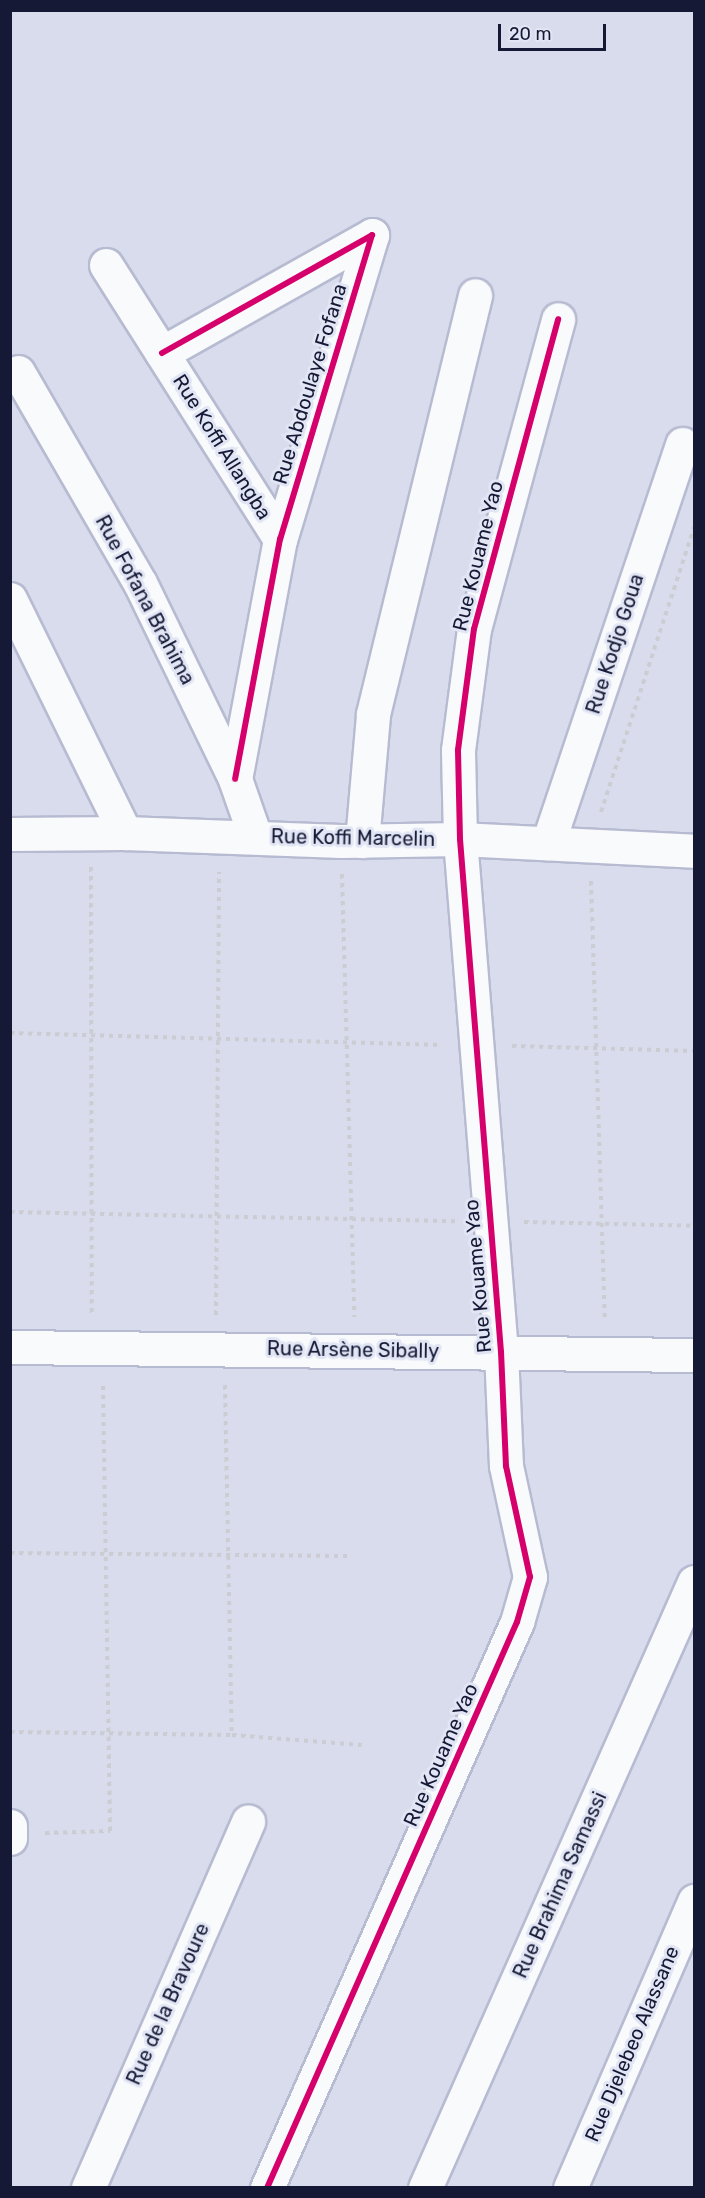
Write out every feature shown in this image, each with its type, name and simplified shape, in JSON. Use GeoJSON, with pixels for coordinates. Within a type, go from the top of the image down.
{"type":"FeatureCollection","features":[{"type":"Feature","properties":{"kind":"street","name":"Rue Abdoulaye Fofana"},"geometry":{"type":"LineString","coordinates":[[162,352],[372,235],[280,539],[235,779]]}},
{"type":"Feature","properties":{"kind":"street","name":"Rue Koffi Allangba"},"geometry":{"type":"LineString","coordinates":[[106,265],[280,539]]}},
{"type":"Feature","properties":{"kind":"street"},"geometry":{"type":"LineString","coordinates":[[351,841],[373,714],[475,295]]}},
{"type":"Feature","properties":{"kind":"street","name":"Rue Kouame Yao"},"geometry":{"type":"LineString","coordinates":[[267,2187],[518,1622],[530,1577],[506,1466],[501,1352],[460,839],[458,750],[474,629],[558,319]]}},
{"type":"Feature","properties":{"kind":"street","name":"Rue Fofana Brahima"},"geometry":{"type":"LineString","coordinates":[[18,372],[140,583],[235,779],[255,836]]}},
{"type":"Feature","properties":{"kind":"street","name":"Rue Kodjo Goua"},"geometry":{"type":"LineString","coordinates":[[548,843],[682,444]]}},
{"type":"Feature","properties":{"kind":"street"},"geometry":{"type":"LineString","coordinates":[[10,599],[125,833]]}},
{"type":"Feature","properties":{"kind":"street","name":"Rue Koffi Marcelin"},"geometry":{"type":"LineString","coordinates":[[10,834],[125,833],[351,841],[460,839],[694,851]]}},
{"type":"Feature","properties":{"kind":"street","name":"Rue Arsène Sibally"},"geometry":{"type":"LineString","coordinates":[[10,1347],[694,1355]]}},
{"type":"Feature","properties":{"kind":"street","name":"Rue Brahima Samassi"},"geometry":{"type":"LineString","coordinates":[[425,2187],[694,1582]]}},
{"type":"Feature","properties":{"kind":"street","name":"Rue de la Bravoure"},"geometry":{"type":"LineString","coordinates":[[88,2187],[248,1821]]}},
{"type":"Feature","properties":{"kind":"street"},"geometry":{"type":"LineString","coordinates":[[10,1826],[11,1836]]}},
{"type":"Feature","properties":{"kind":"street","name":"Rue Djelebeo Alassane"},"geometry":{"type":"LineString","coordinates":[[570,2187],[694,1901]]}},
{"type":"Feature","properties":{"kind":"path"},"geometry":{"type":"LineString","coordinates":[[607,1354],[590,847],[694,527]]}},
{"type":"Feature","properties":{"kind":"path"},"geometry":{"type":"LineString","coordinates":[[11,1836],[110,1831],[105,1552],[92,1213],[91,834]]}},
{"type":"Feature","properties":{"kind":"path"},"geometry":{"type":"LineString","coordinates":[[219,836],[217,1216],[228,1554],[231,1735]]}},
{"type":"Feature","properties":{"kind":"path"},"geometry":{"type":"LineString","coordinates":[[351,841],[347,1043],[355,1350]]}},
{"type":"Feature","properties":{"kind":"path"},"geometry":{"type":"LineString","coordinates":[[10,1033],[93,1037],[694,1051]]}},
{"type":"Feature","properties":{"kind":"path"},"geometry":{"type":"LineString","coordinates":[[10,1212],[694,1226]]}},
{"type":"Feature","properties":{"kind":"path"},"geometry":{"type":"LineString","coordinates":[[10,1553],[105,1552],[347,1556]]}},
{"type":"Feature","properties":{"kind":"path"},"geometry":{"type":"LineString","coordinates":[[10,1732],[231,1735],[362,1745]]}},
{"type":"Feature","properties":{"kind":"cycle path"},"geometry":{"type":"LineString","coordinates":[[162,353],[372,235],[280,539],[235,779]]}},
{"type":"Feature","properties":{"kind":"cycle path"},"geometry":{"type":"LineString","coordinates":[[267,2188],[517,1622],[530,1577],[506,1466],[501,1352],[460,839],[458,750],[474,629],[558,319]]}}]}
